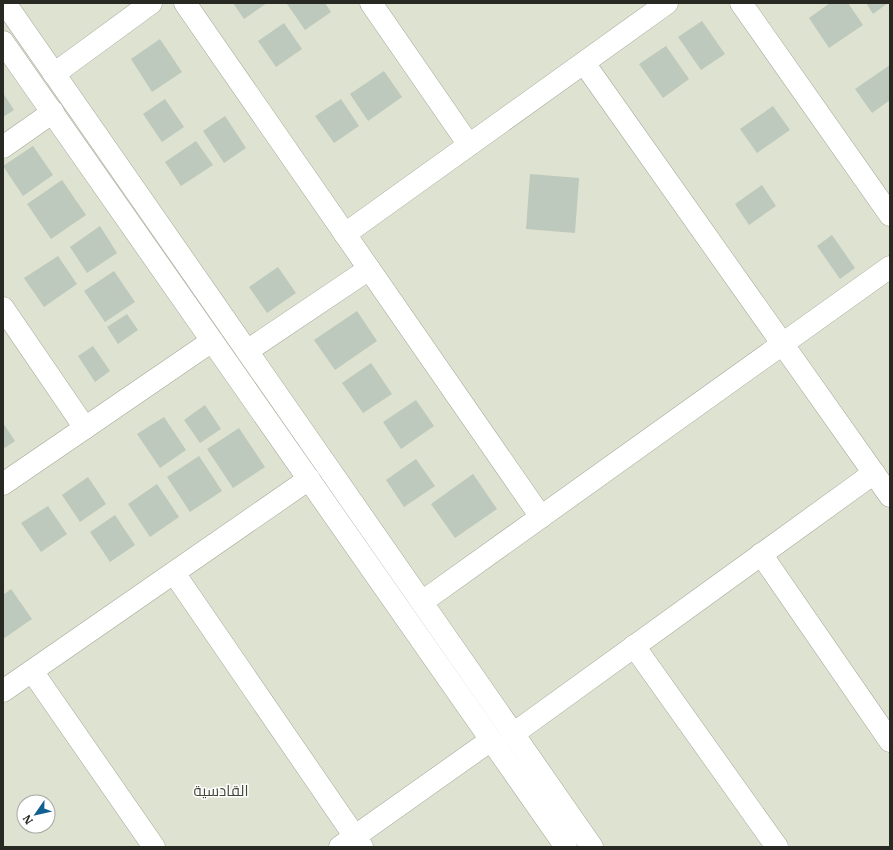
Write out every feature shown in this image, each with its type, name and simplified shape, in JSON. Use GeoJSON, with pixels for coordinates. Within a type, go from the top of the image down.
{"type":"FeatureCollection","features":[{"type":"Feature","properties":{"kind":"street"},"geometry":{"type":"LineString","coordinates":[[5,3],[592,847]]}},
{"type":"Feature","properties":{"kind":"street"},"geometry":{"type":"LineString","coordinates":[[54,74],[151,3]]}},
{"type":"Feature","properties":{"kind":"street"},"geometry":{"type":"LineString","coordinates":[[185,3],[541,517]]}},
{"type":"Feature","properties":{"kind":"street"},"geometry":{"type":"LineString","coordinates":[[371,3],[469,145]]}},
{"type":"Feature","properties":{"kind":"street"},"geometry":{"type":"LineString","coordinates":[[345,234],[667,3]]}},
{"type":"Feature","properties":{"kind":"street"},"geometry":{"type":"LineString","coordinates":[[741,3],[890,216]]}},
{"type":"Feature","properties":{"kind":"street"},"geometry":{"type":"LineString","coordinates":[[3,42],[566,847]]}},
{"type":"Feature","properties":{"kind":"street"},"geometry":{"type":"LineString","coordinates":[[584,63],[890,496]]}},
{"type":"Feature","properties":{"kind":"street"},"geometry":{"type":"LineString","coordinates":[[3,147],[53,112]]}},
{"type":"Feature","properties":{"kind":"street"},"geometry":{"type":"LineString","coordinates":[[88,163],[106,148]]}},
{"type":"Feature","properties":{"kind":"street"},"geometry":{"type":"LineString","coordinates":[[422,602],[890,267]]}},
{"type":"Feature","properties":{"kind":"street"},"geometry":{"type":"LineString","coordinates":[[247,351],[369,269]]}},
{"type":"Feature","properties":{"kind":"street"},"geometry":{"type":"LineString","coordinates":[[3,308],[85,428]]}},
{"type":"Feature","properties":{"kind":"street"},"geometry":{"type":"LineString","coordinates":[[3,484],[212,341]]}},
{"type":"Feature","properties":{"kind":"street"},"geometry":{"type":"LineString","coordinates":[[513,734],[874,473]]}},
{"type":"Feature","properties":{"kind":"street"},"geometry":{"type":"LineString","coordinates":[[3,691],[309,479]]}},
{"type":"Feature","properties":{"kind":"street"},"geometry":{"type":"LineString","coordinates":[[761,554],[890,741]]}},
{"type":"Feature","properties":{"kind":"street"},"geometry":{"type":"LineString","coordinates":[[174,573],[352,843],[491,740]]}},
{"type":"Feature","properties":{"kind":"street"},"geometry":{"type":"LineString","coordinates":[[634,646],[777,847]]}},
{"type":"Feature","properties":{"kind":"street"},"geometry":{"type":"LineString","coordinates":[[451,682],[469,670]]}},
{"type":"Feature","properties":{"kind":"street"},"geometry":{"type":"LineString","coordinates":[[32,671],[154,847]]}},
{"type":"Feature","properties":{"kind":"building"},"geometry":{"type":"Polygon","coordinates":[[[233,3],[267,3],[244,19],[233,3]]]}},
{"type":"Feature","properties":{"kind":"building"},"geometry":{"type":"Polygon","coordinates":[[[325,3],[331,12],[305,30],[287,4],[325,3]]]}},
{"type":"Feature","properties":{"kind":"building"},"geometry":{"type":"Polygon","coordinates":[[[830,3],[848,3],[863,25],[829,48],[809,18],[830,3]]]}},
{"type":"Feature","properties":{"kind":"building"},"geometry":{"type":"Polygon","coordinates":[[[866,3],[888,3],[873,14],[866,3]]]}},
{"type":"Feature","properties":{"kind":"building"},"geometry":{"type":"Polygon","coordinates":[[[702,21],[725,54],[701,70],[678,37],[702,21]]]}},
{"type":"Feature","properties":{"kind":"building"},"geometry":{"type":"Polygon","coordinates":[[[284,23],[302,49],[276,67],[258,41],[284,23]]]}},
{"type":"Feature","properties":{"kind":"building"},"geometry":{"type":"Polygon","coordinates":[[[160,39],[182,72],[152,92],[131,59],[160,39]]]}},
{"type":"Feature","properties":{"kind":"building"},"geometry":{"type":"Polygon","coordinates":[[[666,46],[689,79],[663,98],[639,64],[666,46]]]}},
{"type":"Feature","properties":{"kind":"building"},"geometry":{"type":"Polygon","coordinates":[[[890,65],[890,100],[872,113],[855,89],[890,65]]]}},
{"type":"Feature","properties":{"kind":"building"},"geometry":{"type":"Polygon","coordinates":[[[384,71],[402,97],[368,121],[350,94],[384,71]]]}},
{"type":"Feature","properties":{"kind":"building"},"geometry":{"type":"Polygon","coordinates":[[[3,93],[14,110],[3,117],[3,93]]]}},
{"type":"Feature","properties":{"kind":"building"},"geometry":{"type":"Polygon","coordinates":[[[165,99],[184,127],[162,142],[143,114],[165,99]]]}},
{"type":"Feature","properties":{"kind":"building"},"geometry":{"type":"Polygon","coordinates":[[[341,99],[359,126],[334,143],[315,116],[341,99]]]}},
{"type":"Feature","properties":{"kind":"building"},"geometry":{"type":"Polygon","coordinates":[[[773,106],[790,130],[757,153],[740,129],[773,106]]]}},
{"type":"Feature","properties":{"kind":"building"},"geometry":{"type":"Polygon","coordinates":[[[225,116],[246,148],[224,163],[203,131],[225,116]]]}},
{"type":"Feature","properties":{"kind":"building"},"geometry":{"type":"Polygon","coordinates":[[[196,141],[213,165],[181,186],[165,162],[196,141]]]}},
{"type":"Feature","properties":{"kind":"building"},"geometry":{"type":"Polygon","coordinates":[[[33,146],[53,175],[23,196],[3,166],[33,146]]]}},
{"type":"Feature","properties":{"kind":"building"},"geometry":{"type":"Polygon","coordinates":[[[530,174],[579,178],[575,233],[526,229],[530,174]]]}},
{"type":"Feature","properties":{"kind":"building"},"geometry":{"type":"Polygon","coordinates":[[[62,180],[86,215],[51,239],[27,204],[62,180]]]}},
{"type":"Feature","properties":{"kind":"building"},"geometry":{"type":"Polygon","coordinates":[[[762,185],[776,206],[749,225],[735,204],[762,185]]]}},
{"type":"Feature","properties":{"kind":"building"},"geometry":{"type":"Polygon","coordinates":[[[100,226],[117,253],[87,273],[70,247],[100,226]]]}},
{"type":"Feature","properties":{"kind":"building"},"geometry":{"type":"Polygon","coordinates":[[[832,235],[855,268],[840,279],[817,246],[832,235]]]}},
{"type":"Feature","properties":{"kind":"building"},"geometry":{"type":"Polygon","coordinates":[[[58,256],[77,284],[44,307],[24,278],[58,256]]]}},
{"type":"Feature","properties":{"kind":"building"},"geometry":{"type":"Polygon","coordinates":[[[278,267],[296,293],[267,313],[249,287],[278,267]]]}},
{"type":"Feature","properties":{"kind":"building"},"geometry":{"type":"Polygon","coordinates":[[[114,271],[135,302],[105,322],[84,291],[114,271]]]}},
{"type":"Feature","properties":{"kind":"building"},"geometry":{"type":"Polygon","coordinates":[[[357,311],[377,341],[335,370],[314,340],[357,311]]]}},
{"type":"Feature","properties":{"kind":"building"},"geometry":{"type":"Polygon","coordinates":[[[127,314],[138,330],[118,344],[107,327],[127,314]]]}},
{"type":"Feature","properties":{"kind":"building"},"geometry":{"type":"Polygon","coordinates":[[[93,346],[110,371],[95,382],[78,356],[93,346]]]}},
{"type":"Feature","properties":{"kind":"building"},"geometry":{"type":"Polygon","coordinates":[[[371,363],[392,394],[363,413],[342,383],[371,363]]]}},
{"type":"Feature","properties":{"kind":"building"},"geometry":{"type":"Polygon","coordinates":[[[416,400],[434,426],[401,449],[383,422],[416,400]]]}},
{"type":"Feature","properties":{"kind":"building"},"geometry":{"type":"Polygon","coordinates":[[[205,405],[221,429],[200,443],[184,420],[205,405]]]}},
{"type":"Feature","properties":{"kind":"building"},"geometry":{"type":"Polygon","coordinates":[[[164,417],[186,450],[160,468],[137,434],[164,417]]]}},
{"type":"Feature","properties":{"kind":"building"},"geometry":{"type":"Polygon","coordinates":[[[3,423],[15,441],[3,449],[3,423]]]}},
{"type":"Feature","properties":{"kind":"building"},"geometry":{"type":"Polygon","coordinates":[[[239,428],[265,467],[233,488],[207,449],[239,428]]]}},
{"type":"Feature","properties":{"kind":"building"},"geometry":{"type":"Polygon","coordinates":[[[199,456],[222,491],[190,512],[167,477],[199,456]]]}},
{"type":"Feature","properties":{"kind":"building"},"geometry":{"type":"Polygon","coordinates":[[[416,459],[435,486],[404,507],[386,480],[416,459]]]}},
{"type":"Feature","properties":{"kind":"building"},"geometry":{"type":"Polygon","coordinates":[[[473,474],[497,509],[455,538],[431,504],[473,474]]]}},
{"type":"Feature","properties":{"kind":"building"},"geometry":{"type":"Polygon","coordinates":[[[88,477],[106,504],[80,522],[62,495],[88,477]]]}},
{"type":"Feature","properties":{"kind":"building"},"geometry":{"type":"Polygon","coordinates":[[[157,484],[179,517],[150,537],[128,504],[157,484]]]}},
{"type":"Feature","properties":{"kind":"building"},"geometry":{"type":"Polygon","coordinates":[[[48,506],[67,534],[41,552],[21,523],[48,506]]]}},
{"type":"Feature","properties":{"kind":"building"},"geometry":{"type":"Polygon","coordinates":[[[115,515],[135,545],[110,562],[90,532],[115,515]]]}},
{"type":"Feature","properties":{"kind":"building"},"geometry":{"type":"Polygon","coordinates":[[[11,589],[32,619],[3,639],[3,595],[11,589]]]}},
{"type":"Feature","properties":{"kind":"district","name":"القادسية"},"geometry":{"type":"Point","coordinates":[221,790]}}]}
